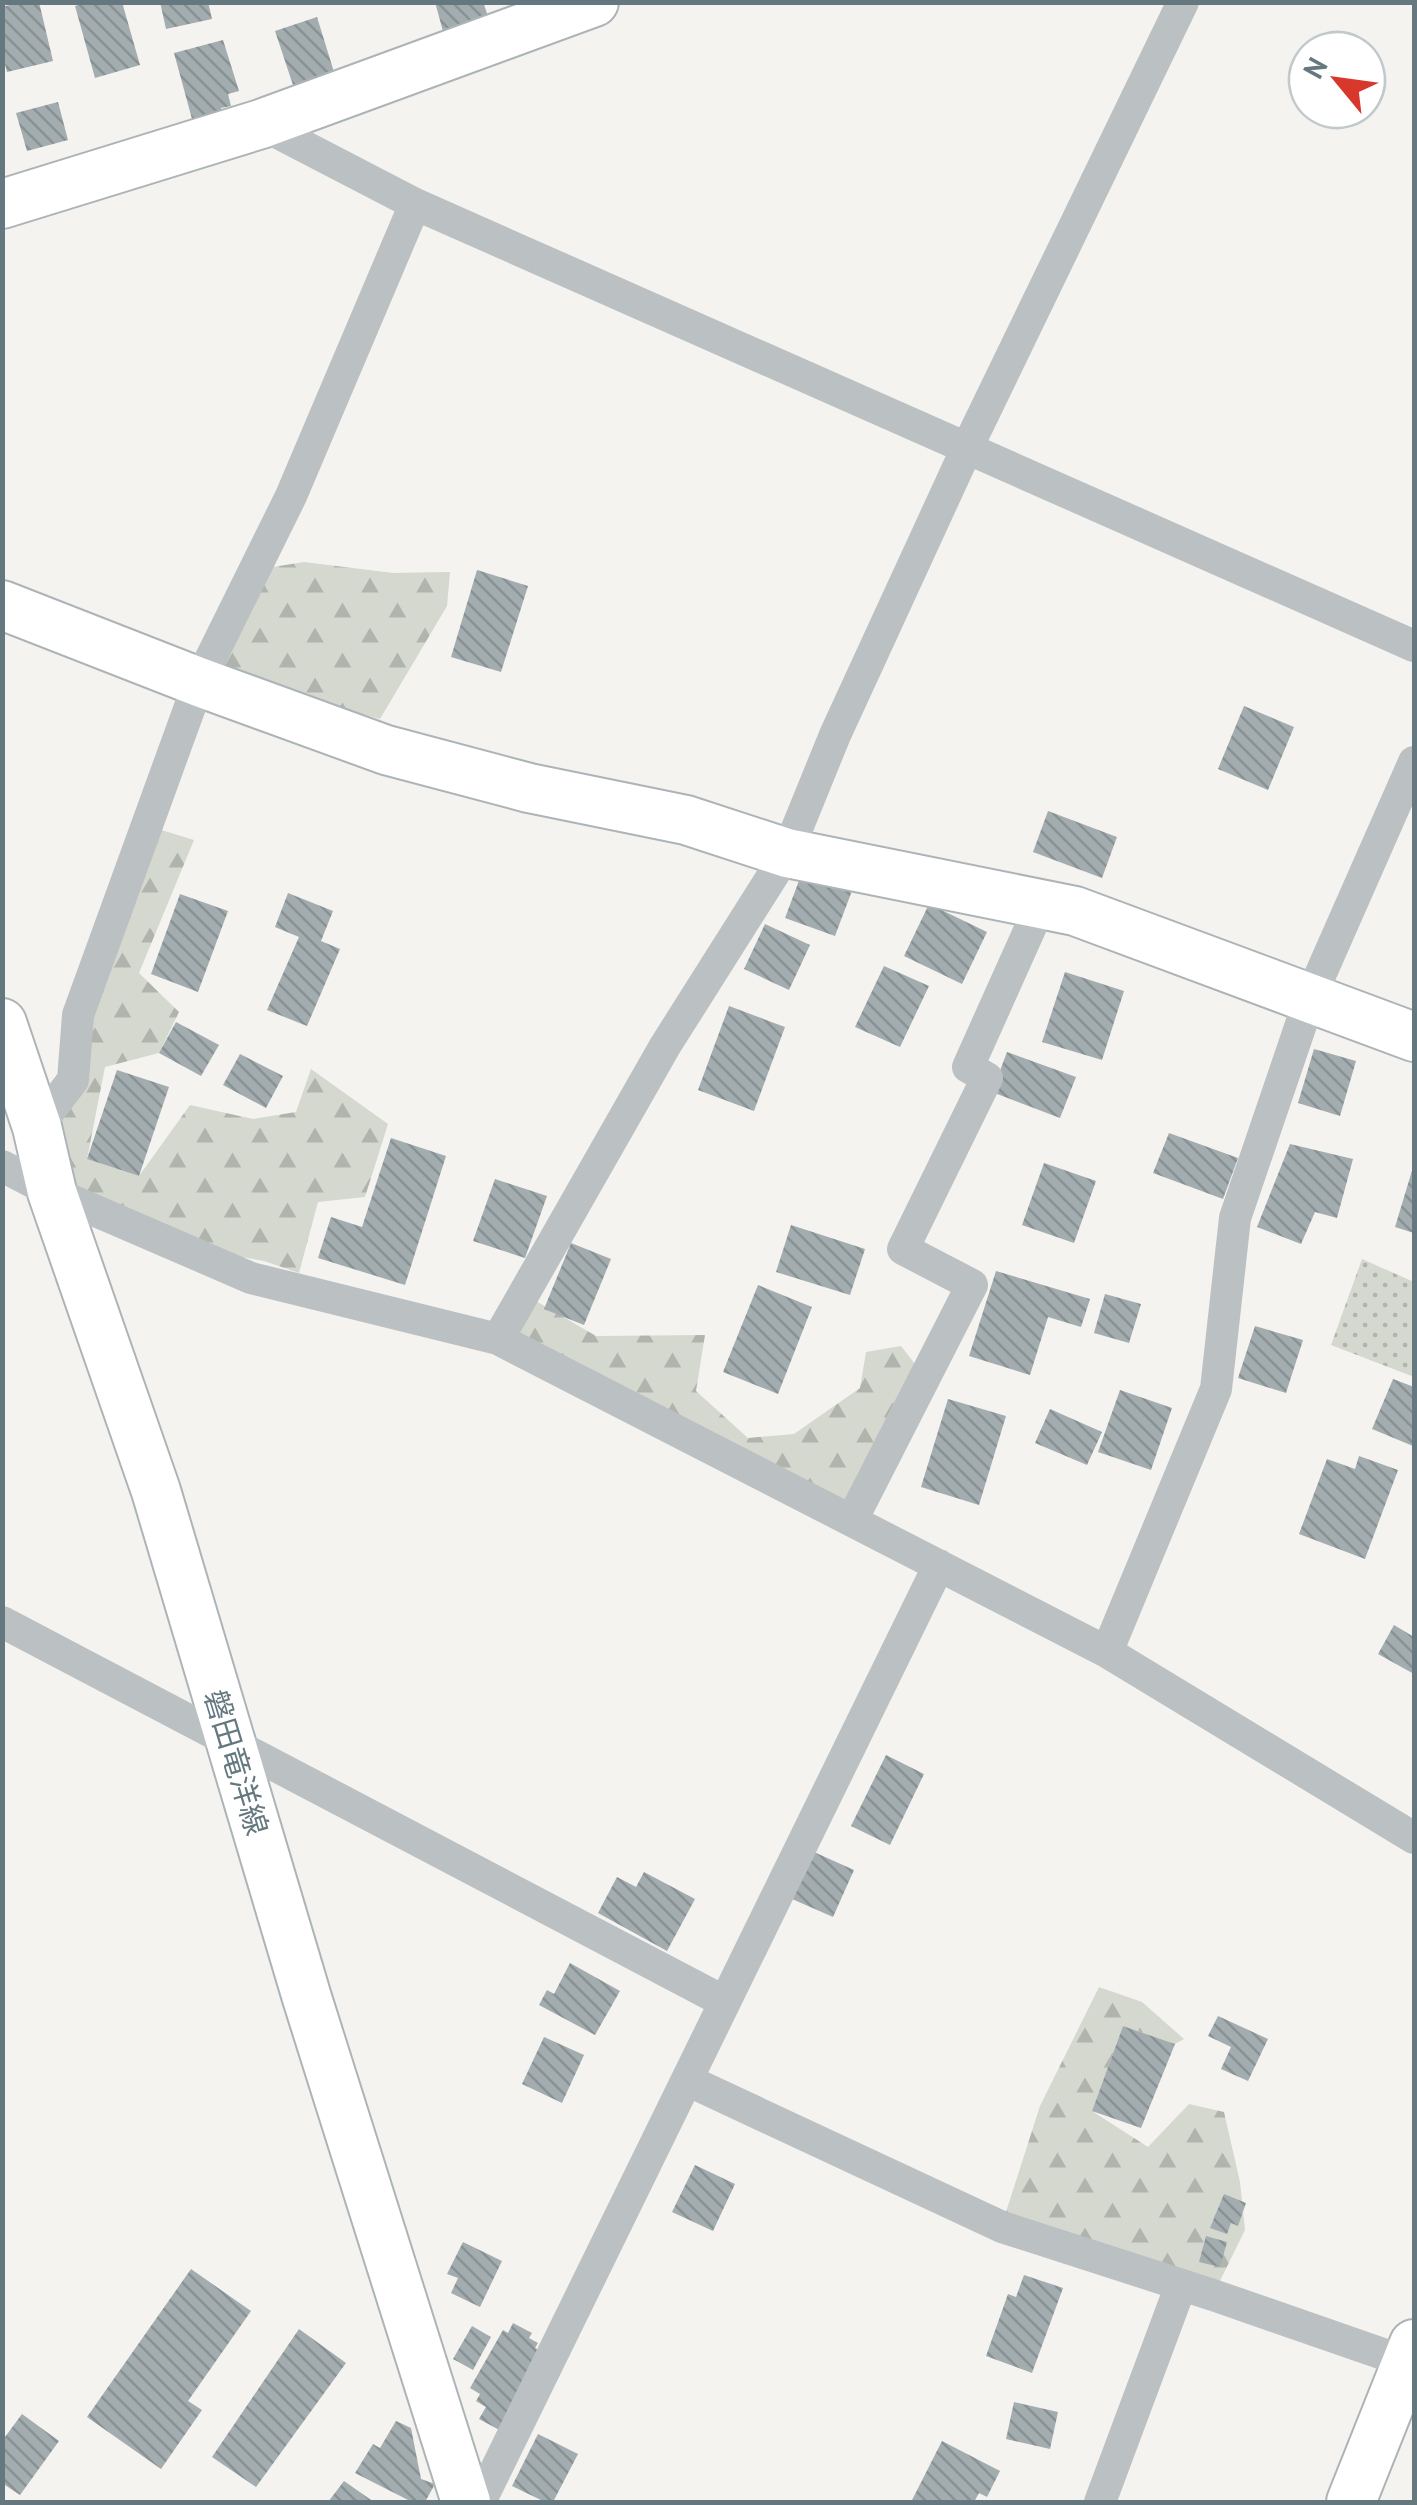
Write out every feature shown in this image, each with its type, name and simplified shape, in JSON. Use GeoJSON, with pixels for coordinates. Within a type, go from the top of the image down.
{"type":"FeatureCollection","features":[{"type":"Feature","properties":{"kind":"street"},"geometry":{"type":"LineString","coordinates":[[2,204],[261,124],[594,2]]}},
{"type":"Feature","properties":{"kind":"street"},"geometry":{"type":"LineString","coordinates":[[498,1339],[665,1046],[787,853],[836,735],[967,448],[1183,2]]}},
{"type":"Feature","properties":{"kind":"street"},"geometry":{"type":"LineString","coordinates":[[261,124],[414,204],[1414,646]]}},
{"type":"Feature","properties":{"kind":"street"},"geometry":{"type":"LineString","coordinates":[[37,1127],[74,1080],[78,1015],[199,682],[290,496],[414,204]]}},
{"type":"Feature","properties":{"kind":"street"},"geometry":{"type":"LineString","coordinates":[[2,604],[386,750],[529,788],[686,820],[787,853],[1042,902],[1414,1037]]}},
{"type":"Feature","properties":{"kind":"street"},"geometry":{"type":"LineString","coordinates":[[1107,1652],[1216,1389],[1235,1218],[1310,998],[1414,762]]}},
{"type":"Feature","properties":{"kind":"street"},"geometry":{"type":"LineString","coordinates":[[852,1520],[972,1285],[903,1249],[986,1078],[968,1067],[1042,902]]}},
{"type":"Feature","properties":{"kind":"street","name":"磐田竜洋線"},"geometry":{"type":"LineString","coordinates":[[2,1023],[37,1127],[52,1192],[156,1491],[466,2502]]}},
{"type":"Feature","properties":{"kind":"street"},"geometry":{"type":"LineString","coordinates":[[2,1166],[52,1192],[252,1278],[498,1339],[1107,1652],[1414,1838]]}},
{"type":"Feature","properties":{"kind":"street"},"geometry":{"type":"LineString","coordinates":[[480,2502],[939,1564]]}},
{"type":"Feature","properties":{"kind":"street"},"geometry":{"type":"LineString","coordinates":[[2,1622],[723,2001]]}},
{"type":"Feature","properties":{"kind":"street"},"geometry":{"type":"LineString","coordinates":[[689,2081],[1002,2227],[1410,2353],[1355,2501]]}},
{"type":"Feature","properties":{"kind":"street"},"geometry":{"type":"LineString","coordinates":[[1100,2502],[1181,2285]]}},
{"type":"Feature","properties":{"kind":"green space"},"geometry":{"type":"Polygon","coordinates":[[[304,562],[393,573],[450,572],[447,606],[380,719],[226,675],[222,636],[254,570],[304,562]]]}},
{"type":"Feature","properties":{"kind":"green space"},"geometry":{"type":"Polygon","coordinates":[[[155,828],[194,840],[139,973],[179,1012],[159,1053],[105,1067],[87,1159],[139,1176],[190,1105],[253,1119],[296,1112],[311,1069],[388,1124],[365,1197],[318,1202],[299,1273],[264,1261],[174,1245],[110,1217],[45,1163],[37,1127],[79,1090],[78,1015],[155,828]]]}},
{"type":"Feature","properties":{"kind":"green space"},"geometry":{"type":"Polygon","coordinates":[[[1362,1259],[1414,1282],[1414,1377],[1331,1345],[1362,1259]]]}},
{"type":"Feature","properties":{"kind":"green space"},"geometry":{"type":"Polygon","coordinates":[[[524,1294],[596,1336],[705,1335],[696,1391],[748,1438],[794,1434],[860,1388],[866,1352],[901,1346],[925,1377],[852,1520],[503,1331],[524,1294]]]}},
{"type":"Feature","properties":{"kind":"green space"},"geometry":{"type":"Polygon","coordinates":[[[1099,1987],[1142,2002],[1184,2039],[1175,2044],[1123,2026],[1092,2111],[1148,2147],[1189,2104],[1224,2112],[1240,2182],[1245,2230],[1213,2295],[1006,2212],[1040,2106],[1099,1987]]]}},
{"type":"Feature","properties":{"kind":"building"},"geometry":{"type":"Polygon","coordinates":[[[39,2],[53,61],[7,72],[2,53],[2,7],[39,2]]]}},
{"type":"Feature","properties":{"kind":"building"},"geometry":{"type":"Polygon","coordinates":[[[122,2],[140,65],[95,78],[75,6],[122,2]]]}},
{"type":"Feature","properties":{"kind":"building"},"geometry":{"type":"Polygon","coordinates":[[[160,2],[208,2],[212,19],[166,29],[160,2]]]}},
{"type":"Feature","properties":{"kind":"building"},"geometry":{"type":"Polygon","coordinates":[[[435,2],[483,2],[489,19],[444,35],[435,2]]]}},
{"type":"Feature","properties":{"kind":"building"},"geometry":{"type":"Polygon","coordinates":[[[317,17],[334,72],[293,85],[275,31],[317,17]]]}},
{"type":"Feature","properties":{"kind":"building"},"geometry":{"type":"Polygon","coordinates":[[[223,40],[239,91],[228,94],[231,106],[221,108],[222,114],[192,119],[174,53],[223,40]]]}},
{"type":"Feature","properties":{"kind":"building"},"geometry":{"type":"Polygon","coordinates":[[[58,102],[68,140],[27,151],[16,113],[58,102]]]}},
{"type":"Feature","properties":{"kind":"building"},"geometry":{"type":"Polygon","coordinates":[[[477,570],[528,586],[501,672],[451,657],[477,570]]]}},
{"type":"Feature","properties":{"kind":"building"},"geometry":{"type":"Polygon","coordinates":[[[1244,706],[1294,727],[1268,790],[1218,769],[1244,706]]]}},
{"type":"Feature","properties":{"kind":"building"},"geometry":{"type":"Polygon","coordinates":[[[1048,811],[1117,837],[1102,878],[1033,852],[1048,811]]]}},
{"type":"Feature","properties":{"kind":"building"},"geometry":{"type":"Polygon","coordinates":[[[803,870],[853,888],[835,936],[785,918],[803,870]]]}},
{"type":"Feature","properties":{"kind":"building"},"geometry":{"type":"Polygon","coordinates":[[[288,893],[333,911],[321,941],[340,949],[307,1026],[267,1010],[299,937],[275,927],[288,893]]]}},
{"type":"Feature","properties":{"kind":"building"},"geometry":{"type":"Polygon","coordinates":[[[180,894],[228,911],[198,992],[151,974],[180,894]]]}},
{"type":"Feature","properties":{"kind":"building"},"geometry":{"type":"Polygon","coordinates":[[[929,904],[987,932],[962,984],[904,956],[929,904]]]}},
{"type":"Feature","properties":{"kind":"building"},"geometry":{"type":"Polygon","coordinates":[[[765,924],[810,945],[789,990],[744,969],[765,924]]]}},
{"type":"Feature","properties":{"kind":"building"},"geometry":{"type":"Polygon","coordinates":[[[884,966],[929,986],[900,1047],[855,1027],[884,966]]]}},
{"type":"Feature","properties":{"kind":"building"},"geometry":{"type":"Polygon","coordinates":[[[1065,972],[1124,991],[1102,1060],[1042,1042],[1065,972]]]}},
{"type":"Feature","properties":{"kind":"building"},"geometry":{"type":"Polygon","coordinates":[[[729,1006],[785,1027],[754,1111],[698,1090],[729,1006]]]}},
{"type":"Feature","properties":{"kind":"building"},"geometry":{"type":"Polygon","coordinates":[[[176,1022],[219,1045],[201,1076],[159,1053],[176,1022]]]}},
{"type":"Feature","properties":{"kind":"building"},"geometry":{"type":"Polygon","coordinates":[[[1314,1049],[1356,1061],[1340,1116],[1298,1103],[1314,1049]]]}},
{"type":"Feature","properties":{"kind":"building"},"geometry":{"type":"Polygon","coordinates":[[[1007,1052],[1076,1077],[1060,1118],[992,1092],[1007,1052]]]}},
{"type":"Feature","properties":{"kind":"building"},"geometry":{"type":"Polygon","coordinates":[[[240,1054],[283,1076],[266,1108],[223,1085],[240,1054]]]}},
{"type":"Feature","properties":{"kind":"building"},"geometry":{"type":"Polygon","coordinates":[[[117,1070],[169,1087],[139,1176],[87,1159],[117,1070]]]}},
{"type":"Feature","properties":{"kind":"building"},"geometry":{"type":"Polygon","coordinates":[[[1169,1133],[1238,1158],[1223,1199],[1153,1173],[1169,1133]]]}},
{"type":"Feature","properties":{"kind":"building"},"geometry":{"type":"Polygon","coordinates":[[[391,1138],[446,1156],[405,1285],[318,1258],[331,1217],[362,1227],[391,1138]]]}},
{"type":"Feature","properties":{"kind":"building"},"geometry":{"type":"Polygon","coordinates":[[[1290,1144],[1353,1159],[1337,1218],[1315,1212],[1301,1244],[1257,1227],[1290,1144]]]}},
{"type":"Feature","properties":{"kind":"building"},"geometry":{"type":"Polygon","coordinates":[[[1044,1163],[1096,1181],[1074,1243],[1022,1225],[1044,1163]]]}},
{"type":"Feature","properties":{"kind":"building"},"geometry":{"type":"Polygon","coordinates":[[[1414,1164],[1414,1233],[1395,1227],[1414,1164]]]}},
{"type":"Feature","properties":{"kind":"building"},"geometry":{"type":"Polygon","coordinates":[[[495,1179],[547,1196],[525,1258],[473,1241],[495,1179]]]}},
{"type":"Feature","properties":{"kind":"building"},"geometry":{"type":"Polygon","coordinates":[[[791,1225],[865,1249],[850,1295],[776,1272],[791,1225]]]}},
{"type":"Feature","properties":{"kind":"building"},"geometry":{"type":"Polygon","coordinates":[[[571,1243],[611,1259],[584,1325],[544,1309],[571,1243]]]}},
{"type":"Feature","properties":{"kind":"building"},"geometry":{"type":"Polygon","coordinates":[[[996,1271],[1090,1299],[1081,1327],[1048,1317],[1030,1375],[969,1356],[996,1271]]]}},
{"type":"Feature","properties":{"kind":"building"},"geometry":{"type":"Polygon","coordinates":[[[758,1285],[812,1307],[778,1394],[723,1372],[758,1285]]]}},
{"type":"Feature","properties":{"kind":"building"},"geometry":{"type":"Polygon","coordinates":[[[1105,1294],[1141,1304],[1129,1343],[1094,1333],[1105,1294]]]}},
{"type":"Feature","properties":{"kind":"building"},"geometry":{"type":"Polygon","coordinates":[[[1255,1326],[1303,1340],[1286,1393],[1238,1378],[1255,1326]]]}},
{"type":"Feature","properties":{"kind":"building"},"geometry":{"type":"Polygon","coordinates":[[[1393,1379],[1414,1387],[1413,1446],[1372,1429],[1393,1379]]]}},
{"type":"Feature","properties":{"kind":"building"},"geometry":{"type":"Polygon","coordinates":[[[1120,1390],[1172,1408],[1151,1470],[1098,1452],[1120,1390]]]}},
{"type":"Feature","properties":{"kind":"building"},"geometry":{"type":"Polygon","coordinates":[[[948,1399],[1006,1416],[979,1505],[921,1487],[948,1399]]]}},
{"type":"Feature","properties":{"kind":"building"},"geometry":{"type":"Polygon","coordinates":[[[1050,1409],[1102,1432],[1087,1465],[1035,1443],[1050,1409]]]}},
{"type":"Feature","properties":{"kind":"building"},"geometry":{"type":"Polygon","coordinates":[[[1359,1456],[1398,1470],[1365,1559],[1299,1534],[1327,1459],[1355,1469],[1359,1456]]]}},
{"type":"Feature","properties":{"kind":"building"},"geometry":{"type":"Polygon","coordinates":[[[1394,1625],[1414,1637],[1414,1674],[1378,1654],[1394,1625]]]}},
{"type":"Feature","properties":{"kind":"building"},"geometry":{"type":"Polygon","coordinates":[[[886,1755],[924,1774],[890,1845],[851,1826],[886,1755]]]}},
{"type":"Feature","properties":{"kind":"building"},"geometry":{"type":"Polygon","coordinates":[[[814,1852],[854,1870],[833,1917],[792,1899],[814,1852]]]}},
{"type":"Feature","properties":{"kind":"building"},"geometry":{"type":"Polygon","coordinates":[[[644,1872],[695,1899],[667,1951],[598,1913],[617,1877],[636,1887],[644,1872]]]}},
{"type":"Feature","properties":{"kind":"building"},"geometry":{"type":"Polygon","coordinates":[[[570,1963],[620,1991],[595,2035],[539,2005],[547,1990],[554,1994],[570,1963]]]}},
{"type":"Feature","properties":{"kind":"building"},"geometry":{"type":"Polygon","coordinates":[[[1218,2016],[1268,2039],[1248,2081],[1221,2069],[1231,2047],[1208,2036],[1218,2016]]]}},
{"type":"Feature","properties":{"kind":"building"},"geometry":{"type":"Polygon","coordinates":[[[1123,2026],[1175,2044],[1141,2128],[1092,2111],[1123,2026]]]}},
{"type":"Feature","properties":{"kind":"building"},"geometry":{"type":"Polygon","coordinates":[[[544,2037],[584,2055],[562,2103],[522,2084],[544,2037]]]}},
{"type":"Feature","properties":{"kind":"building"},"geometry":{"type":"Polygon","coordinates":[[[695,2165],[735,2184],[713,2231],[672,2212],[695,2165]]]}},
{"type":"Feature","properties":{"kind":"building"},"geometry":{"type":"Polygon","coordinates":[[[1224,2194],[1246,2203],[1238,2226],[1231,2223],[1227,2234],[1210,2228],[1224,2194]]]}},
{"type":"Feature","properties":{"kind":"building"},"geometry":{"type":"Polygon","coordinates":[[[1206,2236],[1227,2242],[1220,2267],[1199,2262],[1206,2236]]]}},
{"type":"Feature","properties":{"kind":"building"},"geometry":{"type":"Polygon","coordinates":[[[463,2242],[502,2261],[480,2307],[451,2293],[458,2278],[447,2274],[463,2242]]]}},
{"type":"Feature","properties":{"kind":"building"},"geometry":{"type":"Polygon","coordinates":[[[191,2269],[251,2311],[188,2401],[202,2410],[161,2469],[87,2417],[191,2269]]]}},
{"type":"Feature","properties":{"kind":"building"},"geometry":{"type":"Polygon","coordinates":[[[1024,2275],[1063,2288],[1032,2373],[986,2356],[1008,2294],[1016,2297],[1024,2275]]]}},
{"type":"Feature","properties":{"kind":"building"},"geometry":{"type":"Polygon","coordinates":[[[513,2323],[532,2333],[529,2338],[538,2343],[535,2348],[541,2351],[505,2433],[479,2419],[486,2407],[476,2401],[480,2394],[470,2388],[503,2330],[508,2333],[513,2323]]]}},
{"type":"Feature","properties":{"kind":"building"},"geometry":{"type":"Polygon","coordinates":[[[472,2326],[491,2337],[473,2370],[453,2359],[472,2326]]]}},
{"type":"Feature","properties":{"kind":"building"},"geometry":{"type":"Polygon","coordinates":[[[299,2329],[346,2363],[256,2487],[212,2457],[299,2329]]]}},
{"type":"Feature","properties":{"kind":"building"},"geometry":{"type":"Polygon","coordinates":[[[1014,2402],[1058,2412],[1050,2449],[1006,2439],[1014,2402]]]}},
{"type":"Feature","properties":{"kind":"building"},"geometry":{"type":"Polygon","coordinates":[[[22,2414],[59,2441],[20,2495],[2,2483],[2,2441],[22,2414]]]}},
{"type":"Feature","properties":{"kind":"building"},"geometry":{"type":"Polygon","coordinates":[[[396,2421],[411,2428],[421,2479],[435,2484],[425,2502],[412,2502],[355,2473],[373,2444],[380,2448],[396,2421]]]}},
{"type":"Feature","properties":{"kind":"building"},"geometry":{"type":"Polygon","coordinates":[[[538,2434],[578,2454],[553,2502],[512,2486],[538,2434]]]}},
{"type":"Feature","properties":{"kind":"building"},"geometry":{"type":"Polygon","coordinates":[[[942,2441],[1000,2471],[987,2497],[979,2493],[974,2502],[911,2502],[942,2441]]]}},
{"type":"Feature","properties":{"kind":"building"},"geometry":{"type":"Polygon","coordinates":[[[344,2481],[374,2502],[328,2502],[344,2481]]]}}]}
